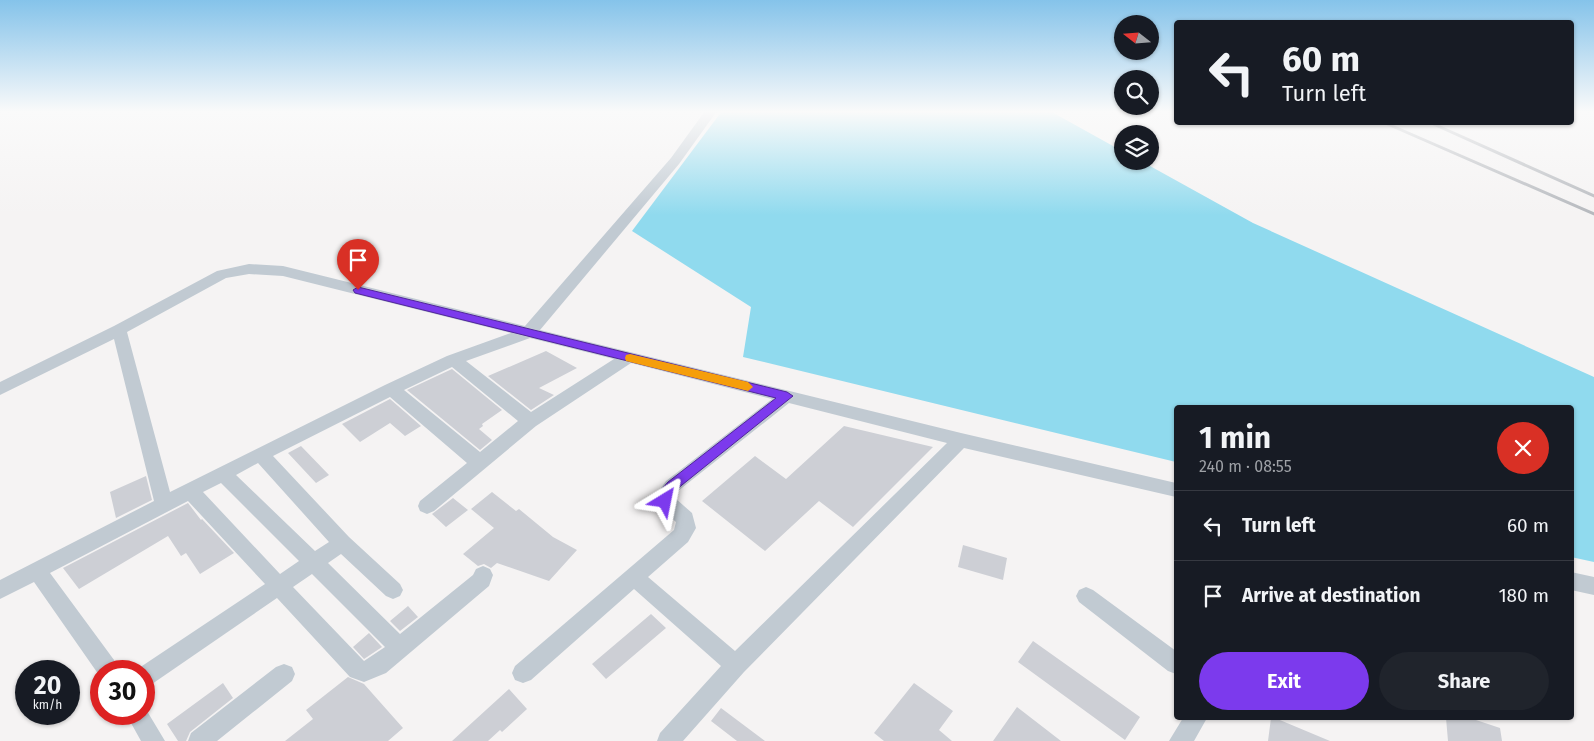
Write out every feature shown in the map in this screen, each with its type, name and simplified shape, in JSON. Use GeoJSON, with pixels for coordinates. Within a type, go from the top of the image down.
{"type":"FeatureCollection","features":[{"type":"Feature","properties":{"kind":"street"},"geometry":{"type":"LineString","coordinates":[[0,590],[260,454],[391,389],[453,360],[528,333],[686,146]]}},
{"type":"Feature","properties":{"kind":"street"},"geometry":{"type":"LineString","coordinates":[[0,390],[119,330],[222,274],[248,269],[283,271],[961,440],[1174,490]]}},
{"type":"Feature","properties":{"kind":"street"},"geometry":{"type":"LineString","coordinates":[[119,330],[164,505]]}},
{"type":"Feature","properties":{"kind":"street"},"geometry":{"type":"LineString","coordinates":[[427,506],[530,420],[628,357]]}},
{"type":"Feature","properties":{"kind":"street"},"geometry":{"type":"LineString","coordinates":[[453,360],[530,420]]}},
{"type":"Feature","properties":{"kind":"street"},"geometry":{"type":"LineString","coordinates":[[391,389],[480,463]]}},
{"type":"Feature","properties":{"kind":"street"},"geometry":{"type":"LineString","coordinates":[[523,673],[635,578],[681,536],[686,528],[685,519],[665,501],[666,494],[672,486],[787,396]]}},
{"type":"Feature","properties":{"kind":"street"},"geometry":{"type":"LineString","coordinates":[[668,741],[736,665],[961,440]]}},
{"type":"Feature","properties":{"kind":"street"},"geometry":{"type":"LineString","coordinates":[[260,454],[342,543],[393,590]]}},
{"type":"Feature","properties":{"kind":"street"},"geometry":{"type":"LineString","coordinates":[[224,474],[400,648]]}},
{"type":"Feature","properties":{"kind":"street"},"geometry":{"type":"LineString","coordinates":[[190,491],[358,670],[364,672],[378,666],[482,580],[484,575]]}},
{"type":"Feature","properties":{"kind":"street"},"geometry":{"type":"LineString","coordinates":[[155,670],[342,543]]}},
{"type":"Feature","properties":{"kind":"street"},"geometry":{"type":"LineString","coordinates":[[37,571],[101,660]]}},
{"type":"Feature","properties":{"kind":"street"},"geometry":{"type":"LineString","coordinates":[[635,578],[736,665]]}},
{"type":"Feature","properties":{"kind":"street"},"geometry":{"type":"LineString","coordinates":[[1574,582],[1594,586]]}},
{"type":"Feature","properties":{"kind":"street"},"geometry":{"type":"LineString","coordinates":[[1086,596],[1174,662]]}},
{"type":"Feature","properties":{"kind":"street"},"geometry":{"type":"LineString","coordinates":[[199,741],[284,674]]}},
{"type":"Feature","properties":{"kind":"street"},"geometry":{"type":"LineString","coordinates":[[1180,741],[1195,720]]}},
{"type":"Feature","properties":{"kind":"street"},"geometry":{"type":"LineString","coordinates":[[144,725],[154,741]]}},
{"type":"Feature","properties":{"kind":"water"},"geometry":{"type":"Polygon","coordinates":[[[696,146],[1112,146],[1114,147],[1114,170],[1157,170],[1253,223],[1594,377],[1594,562],[1574,558],[1574,405],[1174,405],[1174,462],[743,357],[751,307],[632,231],[696,146]]]}},
{"type":"Feature","properties":{"kind":"building"},"geometry":{"type":"Polygon","coordinates":[[[546,351],[577,368],[539,388],[554,395],[531,410],[488,376],[546,351]]]}},
{"type":"Feature","properties":{"kind":"building"},"geometry":{"type":"Polygon","coordinates":[[[452,369],[502,410],[482,424],[483,426],[479,429],[492,440],[480,450],[407,390],[452,369]]]}},
{"type":"Feature","properties":{"kind":"building"},"geometry":{"type":"Polygon","coordinates":[[[390,399],[421,426],[405,436],[390,423],[360,442],[342,424],[390,399]]]}},
{"type":"Feature","properties":{"kind":"building"},"geometry":{"type":"Polygon","coordinates":[[[844,426],[933,447],[853,527],[819,501],[765,551],[702,501],[755,456],[786,479],[844,426]]]}},
{"type":"Feature","properties":{"kind":"building"},"geometry":{"type":"Polygon","coordinates":[[[301,446],[329,475],[316,483],[288,453],[301,446]]]}},
{"type":"Feature","properties":{"kind":"building"},"geometry":{"type":"Polygon","coordinates":[[[146,476],[152,500],[116,518],[110,492],[146,476]]]}},
{"type":"Feature","properties":{"kind":"building"},"geometry":{"type":"Polygon","coordinates":[[[492,492],[516,511],[519,509],[553,537],[577,550],[549,581],[497,563],[491,568],[484,564],[478,566],[463,554],[494,528],[471,509],[492,492]]]}},
{"type":"Feature","properties":{"kind":"building"},"geometry":{"type":"Polygon","coordinates":[[[453,498],[468,510],[446,527],[432,514],[453,498]]]}},
{"type":"Feature","properties":{"kind":"building"},"geometry":{"type":"Polygon","coordinates":[[[188,503],[201,520],[234,553],[200,574],[186,553],[181,556],[168,536],[79,589],[63,568],[188,503]]]}},
{"type":"Feature","properties":{"kind":"building"},"geometry":{"type":"Polygon","coordinates":[[[963,545],[1007,558],[1003,580],[958,567],[963,545]]]}},
{"type":"Feature","properties":{"kind":"building"},"geometry":{"type":"Polygon","coordinates":[[[408,606],[418,617],[400,631],[390,621],[408,606]]]}},
{"type":"Feature","properties":{"kind":"building"},"geometry":{"type":"Polygon","coordinates":[[[651,614],[666,628],[606,679],[592,664],[651,614]]]}},
{"type":"Feature","properties":{"kind":"building"},"geometry":{"type":"Polygon","coordinates":[[[369,633],[382,647],[364,659],[353,647],[369,633]]]}},
{"type":"Feature","properties":{"kind":"building"},"geometry":{"type":"Polygon","coordinates":[[[1033,641],[1140,717],[1125,740],[1018,662],[1033,641]]]}},
{"type":"Feature","properties":{"kind":"building"},"geometry":{"type":"Polygon","coordinates":[[[348,677],[364,684],[403,728],[388,741],[285,741],[313,719],[306,710],[348,677]]]}},
{"type":"Feature","properties":{"kind":"building"},"geometry":{"type":"Polygon","coordinates":[[[223,683],[233,698],[190,732],[186,741],[178,741],[167,724],[223,683]]]}},
{"type":"Feature","properties":{"kind":"building"},"geometry":{"type":"Polygon","coordinates":[[[914,683],[953,711],[939,730],[952,741],[884,741],[874,733],[914,683]]]}},
{"type":"Feature","properties":{"kind":"building"},"geometry":{"type":"Polygon","coordinates":[[[509,689],[527,709],[502,732],[500,730],[488,741],[452,741],[509,689]]]}},
{"type":"Feature","properties":{"kind":"building"},"geometry":{"type":"Polygon","coordinates":[[[1017,707],[1061,741],[993,741],[1017,707]]]}},
{"type":"Feature","properties":{"kind":"building"},"geometry":{"type":"Polygon","coordinates":[[[721,708],[765,741],[737,741],[711,721],[721,708]]]}},
{"type":"Feature","properties":{"kind":"building"},"geometry":{"type":"Polygon","coordinates":[[[1271,720],[1280,720],[1330,741],[1268,741],[1271,720]]]}},
{"type":"Feature","properties":{"kind":"building"},"geometry":{"type":"Polygon","coordinates":[[[1446,720],[1476,720],[1500,728],[1502,741],[1448,741],[1446,720]]]}},
{"type":"Feature","properties":{"kind":"railway"},"geometry":{"type":"LineString","coordinates":[[1437,146],[1594,214]]}},
{"type":"Feature","properties":{"kind":"railway"},"geometry":{"type":"LineString","coordinates":[[1482,146],[1594,196]]}},
{"type":"Feature","properties":{"kind":"slow traffic"},"geometry":{"type":"LineString","coordinates":[[630,358],[748,387]]}},
{"type":"Feature","properties":{"kind":"route"},"geometry":{"type":"LineString","coordinates":[[358,290],[787,396],[672,486],[666,494],[665,501]]}}]}
